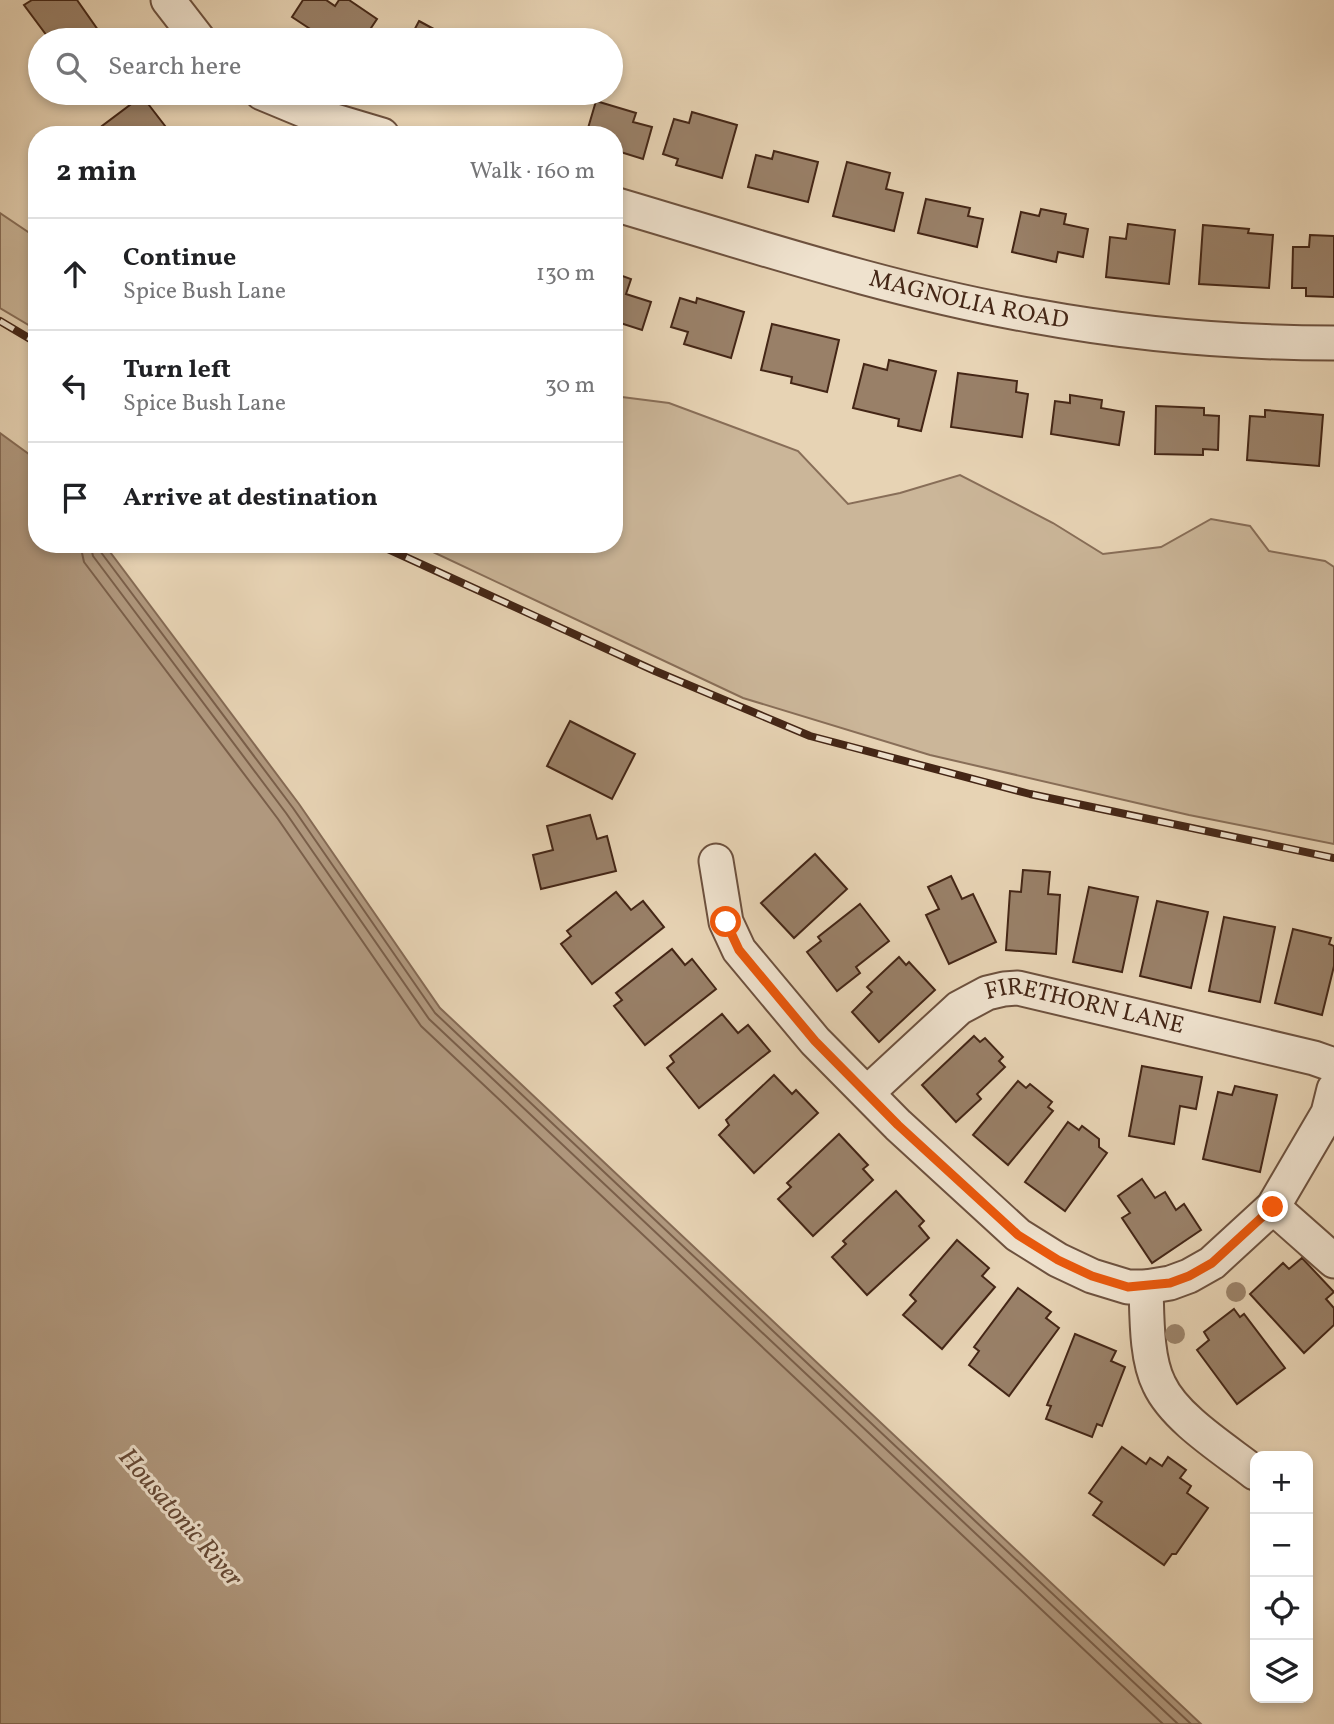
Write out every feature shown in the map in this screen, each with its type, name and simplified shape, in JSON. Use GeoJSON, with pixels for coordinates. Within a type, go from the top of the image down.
{"type":"FeatureCollection","features":[{"type":"Feature","properties":{"kind":"street"},"geometry":{"type":"LineString","coordinates":[[168,0],[190,28]]}},
{"type":"Feature","properties":{"kind":"street"},"geometry":{"type":"LineString","coordinates":[[291,105],[352,126]]}},
{"type":"Feature","properties":{"kind":"street","name":"MAGNOLIA ROAD"},"geometry":{"type":"LineString","coordinates":[[623,207],[868,279],[1033,316],[1198,337],[1334,343]]}},
{"type":"Feature","properties":{"kind":"street"},"geometry":{"type":"LineString","coordinates":[[716,861],[726,922],[739,950],[815,1041],[898,1125],[1018,1235],[1058,1260],[1092,1276],[1128,1287],[1146,1287],[1170,1283],[1212,1263],[1273,1207],[1328,1113],[1334,1089]]}},
{"type":"Feature","properties":{"kind":"street","name":"FIRETHORN LANE"},"geometry":{"type":"LineString","coordinates":[[867,1093],[959,1008],[987,993],[1018,988],[1334,1065]]}},
{"type":"Feature","properties":{"kind":"street"},"geometry":{"type":"LineString","coordinates":[[1273,1207],[1334,1261]]}},
{"type":"Feature","properties":{"kind":"street"},"geometry":{"type":"LineString","coordinates":[[1146,1287],[1149,1333],[1158,1384],[1175,1407],[1250,1469]]}},
{"type":"Feature","properties":{"kind":"shaded area"},"geometry":{"type":"Polygon","coordinates":[[[0,213],[28,232],[28,325],[0,308],[0,213]]]}},
{"type":"Feature","properties":{"kind":"shaded area"},"geometry":{"type":"Polygon","coordinates":[[[623,397],[669,403],[798,451],[848,504],[900,493],[960,475],[1053,523],[1103,554],[1161,547],[1211,519],[1250,526],[1269,551],[1325,561],[1334,567],[1334,844],[1189,815],[930,755],[743,698],[435,553],[623,553],[623,397]]]}},
{"type":"Feature","properties":{"kind":"water","name":"Housatonic River"},"geometry":{"type":"Polygon","coordinates":[[[0,433],[28,453],[28,553],[111,553],[299,804],[440,1008],[1201,1724],[0,1724],[0,433]]]}},
{"type":"Feature","properties":{"kind":"building"},"geometry":{"type":"Polygon","coordinates":[[[32,0],[77,0],[97,28],[41,28],[24,5],[32,0]]]}},
{"type":"Feature","properties":{"kind":"building"},"geometry":{"type":"Polygon","coordinates":[[[303,0],[326,0],[335,6],[339,0],[349,0],[377,19],[371,28],[309,28],[292,17],[303,0]]]}},
{"type":"Feature","properties":{"kind":"building"},"geometry":{"type":"Polygon","coordinates":[[[419,21],[432,28],[415,28],[419,21]]]}},
{"type":"Feature","properties":{"kind":"building"},"geometry":{"type":"Polygon","coordinates":[[[130,105],[149,105],[165,126],[102,126],[130,105]]]}},
{"type":"Feature","properties":{"kind":"building"},"geometry":{"type":"Polygon","coordinates":[[[595,105],[609,105],[636,113],[633,122],[652,127],[643,159],[623,153],[623,126],[589,126],[595,105]]]}},
{"type":"Feature","properties":{"kind":"building"},"geometry":{"type":"Polygon","coordinates":[[[692,112],[737,125],[722,178],[676,165],[678,159],[663,154],[674,119],[689,123],[692,112]]]}},
{"type":"Feature","properties":{"kind":"building"},"geometry":{"type":"Polygon","coordinates":[[[774,151],[818,162],[808,202],[748,187],[756,155],[772,159],[774,151]]]}},
{"type":"Feature","properties":{"kind":"building"},"geometry":{"type":"Polygon","coordinates":[[[847,162],[890,173],[886,189],[903,193],[894,231],[833,216],[847,162]]]}},
{"type":"Feature","properties":{"kind":"building"},"geometry":{"type":"Polygon","coordinates":[[[926,199],[970,208],[968,216],[983,219],[977,247],[918,233],[926,199]]]}},
{"type":"Feature","properties":{"kind":"building"},"geometry":{"type":"Polygon","coordinates":[[[1041,209],[1066,214],[1064,224],[1088,229],[1083,257],[1058,252],[1056,262],[1012,252],[1021,212],[1039,216],[1041,209]]]}},
{"type":"Feature","properties":{"kind":"building"},"geometry":{"type":"Polygon","coordinates":[[[1128,224],[1175,230],[1169,284],[1106,277],[1110,237],[1126,239],[1128,224]]]}},
{"type":"Feature","properties":{"kind":"building"},"geometry":{"type":"Polygon","coordinates":[[[1203,225],[1249,229],[1248,233],[1273,235],[1269,288],[1199,284],[1203,225]]]}},
{"type":"Feature","properties":{"kind":"building"},"geometry":{"type":"Polygon","coordinates":[[[1310,235],[1334,236],[1334,297],[1306,296],[1306,288],[1292,288],[1293,247],[1309,247],[1310,235]]]}},
{"type":"Feature","properties":{"kind":"building"},"geometry":{"type":"Polygon","coordinates":[[[623,276],[631,279],[626,294],[651,302],[642,330],[623,324],[623,276]]]}},
{"type":"Feature","properties":{"kind":"building"},"geometry":{"type":"Polygon","coordinates":[[[680,298],[696,303],[697,298],[744,312],[731,358],[684,344],[688,332],[671,327],[680,298]]]}},
{"type":"Feature","properties":{"kind":"building"},"geometry":{"type":"Polygon","coordinates":[[[772,324],[839,340],[827,392],[791,383],[792,377],[761,370],[772,324]]]}},
{"type":"Feature","properties":{"kind":"building"},"geometry":{"type":"Polygon","coordinates":[[[889,360],[936,371],[921,431],[898,426],[899,419],[853,408],[864,364],[887,370],[889,360]]]}},
{"type":"Feature","properties":{"kind":"building"},"geometry":{"type":"Polygon","coordinates":[[[958,373],[1017,381],[1016,392],[1028,394],[1022,437],[951,427],[958,373]]]}},
{"type":"Feature","properties":{"kind":"building"},"geometry":{"type":"Polygon","coordinates":[[[1070,395],[1102,400],[1101,408],[1124,412],[1119,445],[1051,434],[1055,401],[1070,403],[1070,395]]]}},
{"type":"Feature","properties":{"kind":"building"},"geometry":{"type":"Polygon","coordinates":[[[1156,406],[1204,408],[1204,415],[1219,416],[1218,450],[1203,449],[1203,455],[1155,454],[1156,406]]]}},
{"type":"Feature","properties":{"kind":"building"},"geometry":{"type":"Polygon","coordinates":[[[1265,410],[1323,415],[1319,466],[1247,460],[1250,416],[1265,417],[1265,410]]]}},
{"type":"Feature","properties":{"kind":"building"},"geometry":{"type":"Polygon","coordinates":[[[570,721],[635,754],[612,799],[547,766],[570,721]]]}},
{"type":"Feature","properties":{"kind":"building"},"geometry":{"type":"Polygon","coordinates":[[[590,815],[597,839],[607,836],[616,871],[541,889],[533,855],[553,850],[547,826],[590,815]]]}},
{"type":"Feature","properties":{"kind":"building"},"geometry":{"type":"Polygon","coordinates":[[[815,854],[847,889],[794,938],[761,903],[815,854]]]}},
{"type":"Feature","properties":{"kind":"building"},"geometry":{"type":"Polygon","coordinates":[[[1023,870],[1050,872],[1048,894],[1060,895],[1056,954],[1006,950],[1010,891],[1021,892],[1023,870]]]}},
{"type":"Feature","properties":{"kind":"building"},"geometry":{"type":"Polygon","coordinates":[[[951,876],[962,899],[973,894],[996,942],[949,964],[926,915],[939,909],[928,887],[951,876]]]}},
{"type":"Feature","properties":{"kind":"building"},"geometry":{"type":"Polygon","coordinates":[[[1089,887],[1138,897],[1122,972],[1073,962],[1089,887]]]}},
{"type":"Feature","properties":{"kind":"building"},"geometry":{"type":"Polygon","coordinates":[[[616,892],[631,910],[643,901],[664,927],[592,984],[561,944],[571,936],[567,931],[616,892]]]}},
{"type":"Feature","properties":{"kind":"building"},"geometry":{"type":"Polygon","coordinates":[[[1157,901],[1208,912],[1191,988],[1140,976],[1157,901]]]}},
{"type":"Feature","properties":{"kind":"building"},"geometry":{"type":"Polygon","coordinates":[[[860,904],[889,941],[856,967],[860,973],[837,991],[807,952],[821,941],[818,937],[860,904]]]}},
{"type":"Feature","properties":{"kind":"building"},"geometry":{"type":"Polygon","coordinates":[[[1224,917],[1275,927],[1260,1002],[1209,991],[1224,917]]]}},
{"type":"Feature","properties":{"kind":"building"},"geometry":{"type":"Polygon","coordinates":[[[1293,929],[1331,938],[1329,944],[1334,946],[1334,966],[1322,1015],[1275,1003],[1293,929]]]}},
{"type":"Feature","properties":{"kind":"building"},"geometry":{"type":"Polygon","coordinates":[[[672,949],[685,965],[692,959],[716,989],[645,1045],[614,1006],[622,1000],[616,993],[672,949]]]}},
{"type":"Feature","properties":{"kind":"building"},"geometry":{"type":"Polygon","coordinates":[[[899,957],[906,965],[909,962],[935,990],[879,1042],[852,1012],[872,992],[867,987],[899,957]]]}},
{"type":"Feature","properties":{"kind":"building"},"geometry":{"type":"Polygon","coordinates":[[[722,1014],[738,1033],[748,1025],[770,1051],[699,1108],[667,1068],[674,1062],[670,1056],[722,1014]]]}},
{"type":"Feature","properties":{"kind":"building"},"geometry":{"type":"Polygon","coordinates":[[[974,1036],[980,1042],[985,1038],[1003,1057],[999,1061],[1005,1067],[977,1094],[981,1099],[956,1122],[922,1085],[974,1036]]]}},
{"type":"Feature","properties":{"kind":"building"},"geometry":{"type":"Polygon","coordinates":[[[1142,1066],[1202,1077],[1196,1109],[1180,1106],[1174,1144],[1129,1136],[1142,1066]]]}},
{"type":"Feature","properties":{"kind":"building"},"geometry":{"type":"Polygon","coordinates":[[[774,1075],[792,1094],[796,1090],[818,1113],[754,1173],[719,1135],[729,1125],[726,1120],[774,1075]]]}},
{"type":"Feature","properties":{"kind":"building"},"geometry":{"type":"Polygon","coordinates":[[[1018,1081],[1026,1088],[1030,1084],[1052,1102],[1048,1107],[1053,1111],[1008,1165],[973,1135],[1018,1081]]]}},
{"type":"Feature","properties":{"kind":"building"},"geometry":{"type":"Polygon","coordinates":[[[1235,1086],[1277,1095],[1260,1172],[1203,1159],[1218,1092],[1232,1095],[1235,1086]]]}},
{"type":"Feature","properties":{"kind":"building"},"geometry":{"type":"Polygon","coordinates":[[[1068,1122],[1079,1130],[1082,1126],[1099,1139],[1099,1147],[1107,1153],[1065,1211],[1025,1182],[1068,1122]]]}},
{"type":"Feature","properties":{"kind":"building"},"geometry":{"type":"Polygon","coordinates":[[[839,1134],[868,1165],[863,1169],[873,1180],[813,1236],[778,1199],[791,1187],[787,1183],[839,1134]]]}},
{"type":"Feature","properties":{"kind":"building"},"geometry":{"type":"Polygon","coordinates":[[[1142,1179],[1155,1198],[1165,1192],[1176,1210],[1184,1204],[1201,1230],[1152,1263],[1122,1218],[1130,1213],[1118,1196],[1142,1179]]]}},
{"type":"Feature","properties":{"kind":"building"},"geometry":{"type":"Polygon","coordinates":[[[896,1191],[924,1221],[919,1226],[929,1238],[867,1295],[832,1257],[846,1244],[843,1241],[896,1191]]]}},
{"type":"Feature","properties":{"kind":"building"},"geometry":{"type":"Polygon","coordinates":[[[957,1240],[989,1268],[982,1276],[995,1287],[942,1349],[903,1315],[916,1301],[910,1295],[957,1240]]]}},
{"type":"Feature","properties":{"kind":"building"},"geometry":{"type":"Polygon","coordinates":[[[1302,1258],[1334,1292],[1326,1299],[1334,1308],[1334,1325],[1304,1353],[1250,1294],[1283,1263],[1289,1269],[1302,1258]]]}},
{"type":"Feature","properties":{"kind":"building"},"geometry":{"type":"Polygon","coordinates":[[[1018,1288],[1051,1312],[1046,1318],[1059,1328],[1009,1396],[969,1365],[979,1351],[974,1347],[1018,1288]]]}},
{"type":"Feature","properties":{"kind":"building"},"geometry":{"type":"Polygon","coordinates":[[[1234,1309],[1240,1317],[1244,1314],[1285,1368],[1237,1404],[1197,1350],[1209,1340],[1204,1332],[1234,1309]]]}},
{"type":"Feature","properties":{"kind":"building"},"geometry":{"type":"Polygon","coordinates":[[[1075,1334],[1116,1351],[1111,1361],[1125,1367],[1102,1426],[1097,1424],[1092,1437],[1046,1419],[1051,1406],[1047,1405],[1075,1334]]]}},
{"type":"Feature","properties":{"kind":"building"},"geometry":{"type":"Polygon","coordinates":[[[1122,1447],[1146,1464],[1150,1458],[1162,1466],[1168,1457],[1186,1470],[1180,1478],[1191,1486],[1187,1493],[1208,1508],[1176,1554],[1172,1554],[1164,1565],[1093,1515],[1102,1502],[1089,1493],[1122,1447]]]}},
{"type":"Feature","properties":{"kind":"railway"},"geometry":{"type":"LineString","coordinates":[[0,321],[28,338]]}},
{"type":"Feature","properties":{"kind":"railway"},"geometry":{"type":"LineString","coordinates":[[397,553],[655,671],[810,736],[1030,794],[1334,858]]}},
{"type":"Feature","properties":{"kind":"route"},"geometry":{"type":"LineString","coordinates":[[726,922],[739,950],[815,1041],[898,1125],[1018,1235],[1058,1260],[1092,1276],[1128,1287],[1170,1283],[1212,1263],[1273,1207]]}}]}
